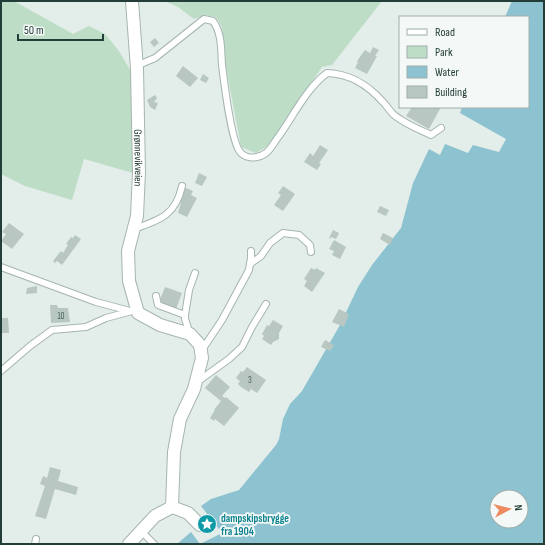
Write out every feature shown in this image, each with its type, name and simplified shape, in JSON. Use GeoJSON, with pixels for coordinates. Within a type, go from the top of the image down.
{"type":"FeatureCollection","features":[{"type":"Feature","properties":{"kind":"street","name":"Grønnevikveien"},"geometry":{"type":"LineString","coordinates":[[132,1],[136,66],[139,172],[137,216],[128,251],[129,281],[135,312]]}},
{"type":"Feature","properties":{"kind":"street"},"geometry":{"type":"LineString","coordinates":[[135,312],[160,325],[190,334],[200,345],[202,358],[196,383],[180,419],[174,452],[172,507]]}},
{"type":"Feature","properties":{"kind":"street"},"geometry":{"type":"LineString","coordinates":[[129,544],[155,516],[172,507],[188,513],[200,525]]}},
{"type":"Feature","properties":{"kind":"lane"},"geometry":{"type":"LineString","coordinates":[[136,66],[155,58],[204,19],[213,21],[218,28],[220,38],[222,66],[234,142],[241,153],[248,157],[258,158],[268,152],[308,94],[320,78],[327,73],[339,74],[355,79],[371,90],[393,114],[418,129],[431,135],[441,128]]}},
{"type":"Feature","properties":{"kind":"lane"},"geometry":{"type":"LineString","coordinates":[[134,229],[152,223],[166,215],[176,204],[182,186]]}},
{"type":"Feature","properties":{"kind":"lane"},"geometry":{"type":"LineString","coordinates":[[250,264],[261,256],[270,243],[283,233],[299,235],[310,245],[311,252]]}},
{"type":"Feature","properties":{"kind":"lane"},"geometry":{"type":"LineString","coordinates":[[201,351],[222,320],[249,270],[250,251]]}},
{"type":"Feature","properties":{"kind":"lane"},"geometry":{"type":"LineString","coordinates":[[1,267],[96,302],[135,312]]}},
{"type":"Feature","properties":{"kind":"lane"},"geometry":{"type":"LineString","coordinates":[[190,334],[185,315],[189,290],[194,273]]}},
{"type":"Feature","properties":{"kind":"lane"},"geometry":{"type":"LineString","coordinates":[[156,296],[158,305],[185,315]]}},
{"type":"Feature","properties":{"kind":"lane"},"geometry":{"type":"LineString","coordinates":[[196,383],[242,348],[266,304]]}},
{"type":"Feature","properties":{"kind":"lane"},"geometry":{"type":"LineString","coordinates":[[1,371],[30,346],[52,330],[86,327],[106,318],[135,312]]}},
{"type":"Feature","properties":{"kind":"lane"},"geometry":{"type":"LineString","coordinates":[[141,531],[154,544]]}},
{"type":"Feature","properties":{"kind":"green space"},"geometry":{"type":"Polygon","coordinates":[[[1,1],[14,1],[73,34],[89,26],[105,34],[119,51],[134,77],[133,173],[84,159],[72,200],[25,186],[1,174],[1,1]]]}},
{"type":"Feature","properties":{"kind":"green space"},"geometry":{"type":"Polygon","coordinates":[[[165,1],[382,1],[332,65],[322,67],[275,136],[266,147],[256,153],[241,147],[226,67],[222,27],[216,17],[206,15],[194,19],[178,7],[165,1]]]}},
{"type":"Feature","properties":{"kind":"water"},"geometry":{"type":"Polygon","coordinates":[[[512,1],[544,1],[544,544],[200,544],[222,533],[201,506],[211,499],[239,490],[276,445],[279,439],[283,419],[290,404],[302,391],[340,325],[358,287],[372,265],[401,228],[413,183],[429,149],[440,155],[445,144],[468,153],[473,145],[499,152],[506,139],[460,113],[462,108],[529,108],[529,16],[505,16],[512,1]]]}},
{"type":"Feature","properties":{"kind":"water"},"geometry":{"type":"Polygon","coordinates":[[[191,532],[200,544],[177,544],[191,532]]]}},
{"type":"Feature","properties":{"kind":"building"},"geometry":{"type":"Polygon","coordinates":[[[155,38],[159,43],[154,47],[150,42],[155,38]]]}},
{"type":"Feature","properties":{"kind":"building"},"geometry":{"type":"Polygon","coordinates":[[[373,47],[379,50],[367,74],[355,68],[358,62],[357,61],[365,50],[370,53],[373,47]]]}},
{"type":"Feature","properties":{"kind":"building"},"geometry":{"type":"Polygon","coordinates":[[[183,66],[198,78],[190,87],[176,76],[183,66]]]}},
{"type":"Feature","properties":{"kind":"building"},"geometry":{"type":"Polygon","coordinates":[[[203,74],[209,78],[206,83],[200,80],[203,74]]]}},
{"type":"Feature","properties":{"kind":"building"},"geometry":{"type":"Polygon","coordinates":[[[155,95],[157,98],[154,102],[158,103],[155,110],[150,107],[147,100],[155,95]]]}},
{"type":"Feature","properties":{"kind":"building"},"geometry":{"type":"Polygon","coordinates":[[[411,108],[440,108],[429,129],[406,116],[411,108]]]}},
{"type":"Feature","properties":{"kind":"building"},"geometry":{"type":"Polygon","coordinates":[[[320,145],[328,150],[319,163],[321,164],[317,170],[304,162],[310,153],[313,156],[320,145]]]}},
{"type":"Feature","properties":{"kind":"building"},"geometry":{"type":"Polygon","coordinates":[[[199,173],[207,177],[202,186],[195,183],[199,173]]]}},
{"type":"Feature","properties":{"kind":"building"},"geometry":{"type":"Polygon","coordinates":[[[283,186],[295,194],[283,211],[274,205],[281,195],[278,193],[283,186]]]}},
{"type":"Feature","properties":{"kind":"building"},"geometry":{"type":"Polygon","coordinates":[[[186,188],[193,191],[191,195],[197,198],[187,217],[178,213],[181,203],[179,202],[186,188]]]}},
{"type":"Feature","properties":{"kind":"building"},"geometry":{"type":"Polygon","coordinates":[[[380,206],[389,210],[386,216],[377,212],[380,206]]]}},
{"type":"Feature","properties":{"kind":"building"},"geometry":{"type":"Polygon","coordinates":[[[9,223],[24,234],[12,249],[1,241],[6,234],[2,232],[9,223]]]}},
{"type":"Feature","properties":{"kind":"building"},"geometry":{"type":"Polygon","coordinates":[[[333,230],[339,233],[336,239],[331,237],[330,239],[329,238],[333,230]]]}},
{"type":"Feature","properties":{"kind":"building"},"geometry":{"type":"Polygon","coordinates":[[[383,233],[393,238],[390,245],[380,239],[383,233]]]}},
{"type":"Feature","properties":{"kind":"building"},"geometry":{"type":"Polygon","coordinates":[[[75,235],[81,239],[62,265],[57,261],[55,263],[53,261],[61,251],[63,253],[68,245],[66,244],[71,237],[73,238],[75,235]]]}},
{"type":"Feature","properties":{"kind":"building"},"geometry":{"type":"Polygon","coordinates":[[[334,240],[346,247],[340,259],[332,255],[334,251],[329,249],[334,240]]]}},
{"type":"Feature","properties":{"kind":"building"},"geometry":{"type":"Polygon","coordinates":[[[311,268],[315,270],[316,268],[325,273],[312,292],[304,286],[307,281],[304,279],[311,268]]]}},
{"type":"Feature","properties":{"kind":"building"},"geometry":{"type":"Polygon","coordinates":[[[37,286],[37,293],[26,294],[27,288],[37,286]]]}},
{"type":"Feature","properties":{"kind":"building"},"geometry":{"type":"Polygon","coordinates":[[[165,287],[182,293],[176,309],[159,302],[165,287]]]}},
{"type":"Feature","properties":{"kind":"building"},"geometry":{"type":"Polygon","coordinates":[[[50,305],[57,305],[58,308],[68,308],[70,322],[51,323],[50,305]]]}},
{"type":"Feature","properties":{"kind":"building"},"geometry":{"type":"Polygon","coordinates":[[[339,309],[349,314],[344,327],[332,322],[339,309]]]}},
{"type":"Feature","properties":{"kind":"building"},"geometry":{"type":"Polygon","coordinates":[[[1,318],[8,318],[9,333],[2,333],[1,318]]]}},
{"type":"Feature","properties":{"kind":"building"},"geometry":{"type":"Polygon","coordinates":[[[273,320],[283,326],[279,333],[279,339],[271,345],[262,339],[264,336],[262,334],[267,325],[269,326],[273,320]]]}},
{"type":"Feature","properties":{"kind":"building"},"geometry":{"type":"Polygon","coordinates":[[[325,340],[334,345],[330,351],[321,347],[325,340]]]}},
{"type":"Feature","properties":{"kind":"building"},"geometry":{"type":"Polygon","coordinates":[[[247,367],[266,380],[257,393],[251,389],[249,392],[238,384],[240,381],[236,378],[241,371],[243,372],[247,367]]]}},
{"type":"Feature","properties":{"kind":"building"},"geometry":{"type":"Polygon","coordinates":[[[216,375],[230,387],[222,396],[225,398],[226,397],[239,408],[224,426],[215,419],[214,421],[210,418],[221,401],[205,388],[216,375]]]}},
{"type":"Feature","properties":{"kind":"building"},"geometry":{"type":"Polygon","coordinates":[[[50,467],[61,470],[58,481],[78,487],[76,495],[55,489],[46,519],[35,516],[45,486],[40,484],[43,476],[47,478],[50,467]]]}},
{"type":"Feature","properties":{"kind":"place","name":"dampskipsbrygge fra 1904"},"geometry":{"type":"Point","coordinates":[207,524]}}]}
